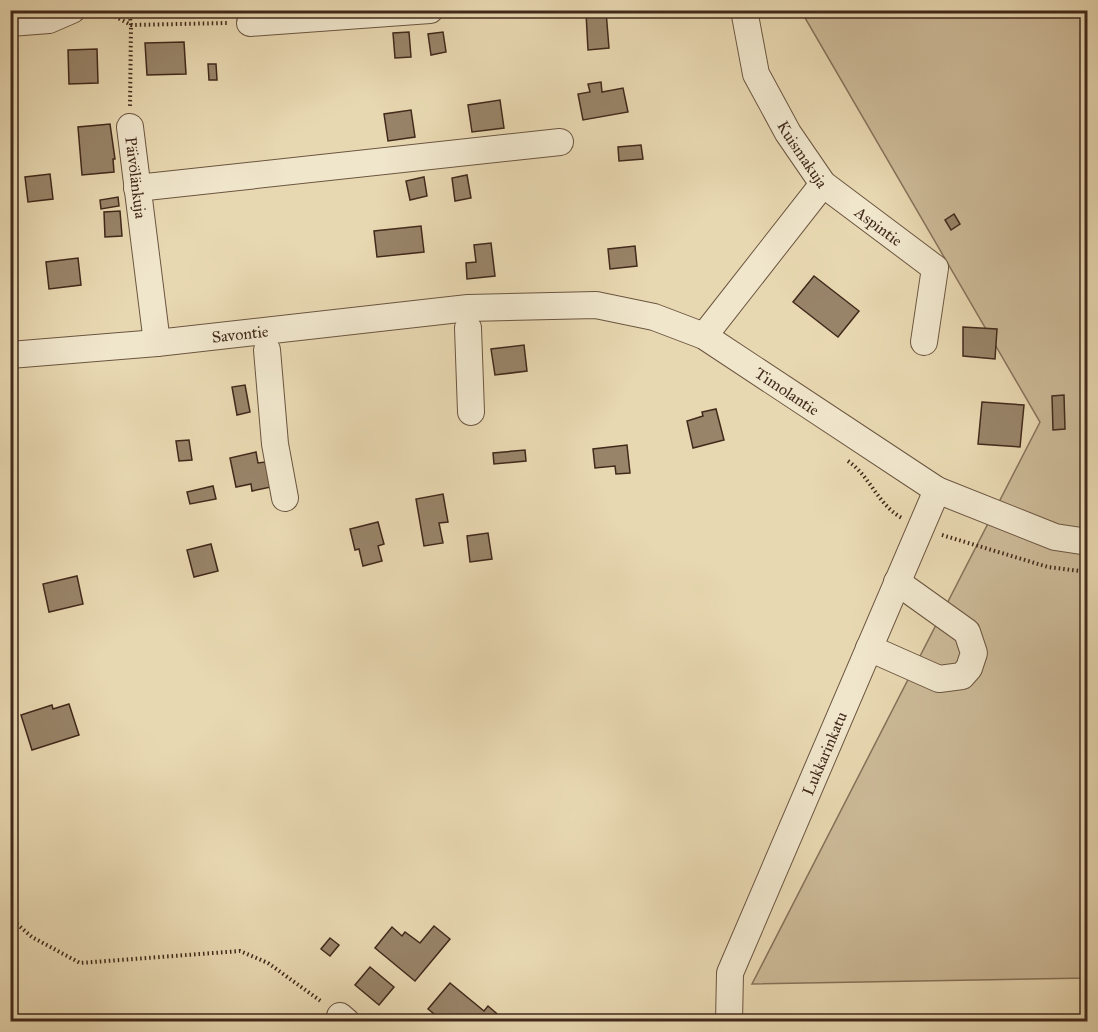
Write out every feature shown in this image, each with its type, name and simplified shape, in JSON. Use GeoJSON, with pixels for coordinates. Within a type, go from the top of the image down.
{"type":"FeatureCollection","features":[{"type":"Feature","properties":{"kind":"street"},"geometry":{"type":"LineString","coordinates":[[10,23],[49,20],[72,10]]}},
{"type":"Feature","properties":{"kind":"street"},"geometry":{"type":"LineString","coordinates":[[250,23],[430,10]]}},
{"type":"Feature","properties":{"kind":"street","name":"Kuismakuja"},"geometry":{"type":"LineString","coordinates":[[704,336],[823,184],[788,133],[756,74],[744,10]]}},
{"type":"Feature","properties":{"kind":"street","name":"Päivölänkuja"},"geometry":{"type":"LineString","coordinates":[[130,128],[157,343]]}},
{"type":"Feature","properties":{"kind":"street"},"geometry":{"type":"LineString","coordinates":[[137,188],[560,142]]}},
{"type":"Feature","properties":{"kind":"street","name":"Aspintie"},"geometry":{"type":"LineString","coordinates":[[823,184],[935,268],[924,342]]}},
{"type":"Feature","properties":{"kind":"street","name":"Timolantie"},"geometry":{"type":"LineString","coordinates":[[468,318],[596,305],[654,317],[704,336],[937,490],[1055,537],[1088,542]]}},
{"type":"Feature","properties":{"kind":"street"},"geometry":{"type":"LineString","coordinates":[[468,318],[471,412]]}},
{"type":"Feature","properties":{"kind":"street","name":"Savontie"},"geometry":{"type":"LineString","coordinates":[[10,355],[468,318]]}},
{"type":"Feature","properties":{"kind":"street"},"geometry":{"type":"LineString","coordinates":[[267,350],[275,444],[285,498]]}},
{"type":"Feature","properties":{"kind":"street","name":"Lukkarinkatu"},"geometry":{"type":"LineString","coordinates":[[729,1022],[730,974],[937,490]]}},
{"type":"Feature","properties":{"kind":"street"},"geometry":{"type":"LineString","coordinates":[[869,648],[939,679],[962,676],[969,668],[974,653],[967,632],[897,582]]}},
{"type":"Feature","properties":{"kind":"path"},"geometry":{"type":"LineString","coordinates":[[103,10],[131,25],[250,23]]}},
{"type":"Feature","properties":{"kind":"path","name":"Päivölänkuja"},"geometry":{"type":"LineString","coordinates":[[129,10],[131,25],[130,128]]}},
{"type":"Feature","properties":{"kind":"path"},"geometry":{"type":"LineString","coordinates":[[839,455],[857,467],[891,512],[920,528],[1048,567],[1088,572]]}},
{"type":"Feature","properties":{"kind":"path"},"geometry":{"type":"LineString","coordinates":[[10,918],[32,937],[80,963],[240,951],[268,963],[344,1019]]}},
{"type":"Feature","properties":{"kind":"shaded area"},"geometry":{"type":"Polygon","coordinates":[[[801,11],[1087,11],[1087,978],[752,984],[1040,422],[801,11]]]}},
{"type":"Feature","properties":{"kind":"building"},"geometry":{"type":"Polygon","coordinates":[[[606,11],[609,48],[588,50],[586,13],[606,11]]]}},
{"type":"Feature","properties":{"kind":"building"},"geometry":{"type":"Polygon","coordinates":[[[409,32],[411,57],[395,58],[393,33],[409,32]]]}},
{"type":"Feature","properties":{"kind":"building"},"geometry":{"type":"Polygon","coordinates":[[[443,32],[446,52],[431,55],[428,34],[443,32]]]}},
{"type":"Feature","properties":{"kind":"building"},"geometry":{"type":"Polygon","coordinates":[[[184,42],[186,74],[147,75],[145,43],[184,42]]]}},
{"type":"Feature","properties":{"kind":"building"},"geometry":{"type":"Polygon","coordinates":[[[97,49],[98,83],[69,84],[68,50],[97,49]]]}},
{"type":"Feature","properties":{"kind":"building"},"geometry":{"type":"Polygon","coordinates":[[[208,64],[216,64],[217,80],[209,80],[208,64]]]}},
{"type":"Feature","properties":{"kind":"building"},"geometry":{"type":"Polygon","coordinates":[[[601,82],[602,92],[623,88],[628,112],[583,120],[578,94],[590,92],[588,84],[601,82]]]}},
{"type":"Feature","properties":{"kind":"building"},"geometry":{"type":"Polygon","coordinates":[[[500,100],[504,128],[472,132],[468,105],[500,100]]]}},
{"type":"Feature","properties":{"kind":"building"},"geometry":{"type":"Polygon","coordinates":[[[411,110],[415,137],[388,141],[384,114],[411,110]]]}},
{"type":"Feature","properties":{"kind":"building"},"geometry":{"type":"Polygon","coordinates":[[[110,124],[115,159],[113,159],[114,172],[82,175],[78,127],[110,124]]]}},
{"type":"Feature","properties":{"kind":"building"},"geometry":{"type":"Polygon","coordinates":[[[641,145],[643,159],[619,161],[618,147],[641,145]]]}},
{"type":"Feature","properties":{"kind":"building"},"geometry":{"type":"Polygon","coordinates":[[[50,174],[53,199],[28,202],[25,177],[50,174]]]}},
{"type":"Feature","properties":{"kind":"building"},"geometry":{"type":"Polygon","coordinates":[[[467,175],[471,198],[455,201],[452,178],[467,175]]]}},
{"type":"Feature","properties":{"kind":"building"},"geometry":{"type":"Polygon","coordinates":[[[424,177],[427,196],[410,200],[406,181],[424,177]]]}},
{"type":"Feature","properties":{"kind":"building"},"geometry":{"type":"Polygon","coordinates":[[[118,197],[119,206],[101,209],[100,200],[118,197]]]}},
{"type":"Feature","properties":{"kind":"building"},"geometry":{"type":"Polygon","coordinates":[[[120,211],[122,236],[105,237],[104,212],[120,211]]]}},
{"type":"Feature","properties":{"kind":"building"},"geometry":{"type":"Polygon","coordinates":[[[954,214],[960,224],[951,230],[945,220],[954,214]]]}},
{"type":"Feature","properties":{"kind":"building"},"geometry":{"type":"Polygon","coordinates":[[[421,226],[424,252],[377,257],[374,231],[421,226]]]}},
{"type":"Feature","properties":{"kind":"building"},"geometry":{"type":"Polygon","coordinates":[[[491,243],[495,276],[467,279],[466,263],[476,262],[474,245],[491,243]]]}},
{"type":"Feature","properties":{"kind":"building"},"geometry":{"type":"Polygon","coordinates":[[[635,246],[637,266],[610,269],[608,249],[635,246]]]}},
{"type":"Feature","properties":{"kind":"building"},"geometry":{"type":"Polygon","coordinates":[[[78,258],[81,285],[49,289],[46,262],[78,258]]]}},
{"type":"Feature","properties":{"kind":"building"},"geometry":{"type":"Polygon","coordinates":[[[814,276],[859,311],[838,337],[793,302],[814,276]]]}},
{"type":"Feature","properties":{"kind":"building"},"geometry":{"type":"Polygon","coordinates":[[[963,327],[997,329],[995,359],[963,356],[963,327]]]}},
{"type":"Feature","properties":{"kind":"building"},"geometry":{"type":"Polygon","coordinates":[[[524,345],[527,371],[495,375],[491,349],[524,345]]]}},
{"type":"Feature","properties":{"kind":"building"},"geometry":{"type":"Polygon","coordinates":[[[245,385],[250,412],[237,415],[232,387],[245,385]]]}},
{"type":"Feature","properties":{"kind":"building"},"geometry":{"type":"Polygon","coordinates":[[[1064,395],[1065,429],[1053,430],[1052,396],[1064,395]]]}},
{"type":"Feature","properties":{"kind":"building"},"geometry":{"type":"Polygon","coordinates":[[[982,402],[1024,405],[1020,447],[978,444],[982,402]]]}},
{"type":"Feature","properties":{"kind":"building"},"geometry":{"type":"Polygon","coordinates":[[[716,409],[724,440],[693,448],[687,421],[703,416],[702,412],[716,409]]]}},
{"type":"Feature","properties":{"kind":"building"},"geometry":{"type":"Polygon","coordinates":[[[189,440],[192,460],[179,461],[176,441],[189,440]]]}},
{"type":"Feature","properties":{"kind":"building"},"geometry":{"type":"Polygon","coordinates":[[[627,445],[630,473],[616,474],[615,466],[595,468],[593,449],[627,445]]]}},
{"type":"Feature","properties":{"kind":"building"},"geometry":{"type":"Polygon","coordinates":[[[525,450],[526,461],[494,464],[493,453],[525,450]]]}},
{"type":"Feature","properties":{"kind":"building"},"geometry":{"type":"Polygon","coordinates":[[[256,452],[258,463],[265,462],[271,487],[252,491],[251,484],[236,487],[230,458],[256,452]]]}},
{"type":"Feature","properties":{"kind":"building"},"geometry":{"type":"Polygon","coordinates":[[[213,486],[216,499],[190,504],[187,492],[213,486]]]}},
{"type":"Feature","properties":{"kind":"building"},"geometry":{"type":"Polygon","coordinates":[[[443,494],[448,522],[439,523],[443,543],[424,546],[416,499],[443,494]]]}},
{"type":"Feature","properties":{"kind":"building"},"geometry":{"type":"Polygon","coordinates":[[[378,522],[384,544],[378,546],[382,561],[363,566],[359,549],[355,550],[350,529],[378,522]]]}},
{"type":"Feature","properties":{"kind":"building"},"geometry":{"type":"Polygon","coordinates":[[[488,533],[492,559],[470,562],[467,536],[488,533]]]}},
{"type":"Feature","properties":{"kind":"building"},"geometry":{"type":"Polygon","coordinates":[[[211,544],[218,571],[194,577],[187,550],[211,544]]]}},
{"type":"Feature","properties":{"kind":"building"},"geometry":{"type":"Polygon","coordinates":[[[77,576],[83,604],[49,612],[43,584],[77,576]]]}},
{"type":"Feature","properties":{"kind":"building"},"geometry":{"type":"Polygon","coordinates":[[[69,704],[79,735],[32,750],[21,715],[52,705],[53,709],[69,704]]]}},
{"type":"Feature","properties":{"kind":"building"},"geometry":{"type":"Polygon","coordinates":[[[434,926],[450,939],[415,981],[375,948],[392,927],[402,936],[405,932],[420,943],[434,926]]]}},
{"type":"Feature","properties":{"kind":"building"},"geometry":{"type":"Polygon","coordinates":[[[330,938],[339,945],[330,956],[321,949],[330,938]]]}},
{"type":"Feature","properties":{"kind":"building"},"geometry":{"type":"Polygon","coordinates":[[[370,967],[394,987],[379,1005],[355,985],[370,967]]]}},
{"type":"Feature","properties":{"kind":"building"},"geometry":{"type":"Polygon","coordinates":[[[450,983],[484,1011],[488,1006],[503,1019],[501,1022],[444,1022],[428,1009],[450,983]]]}}]}
